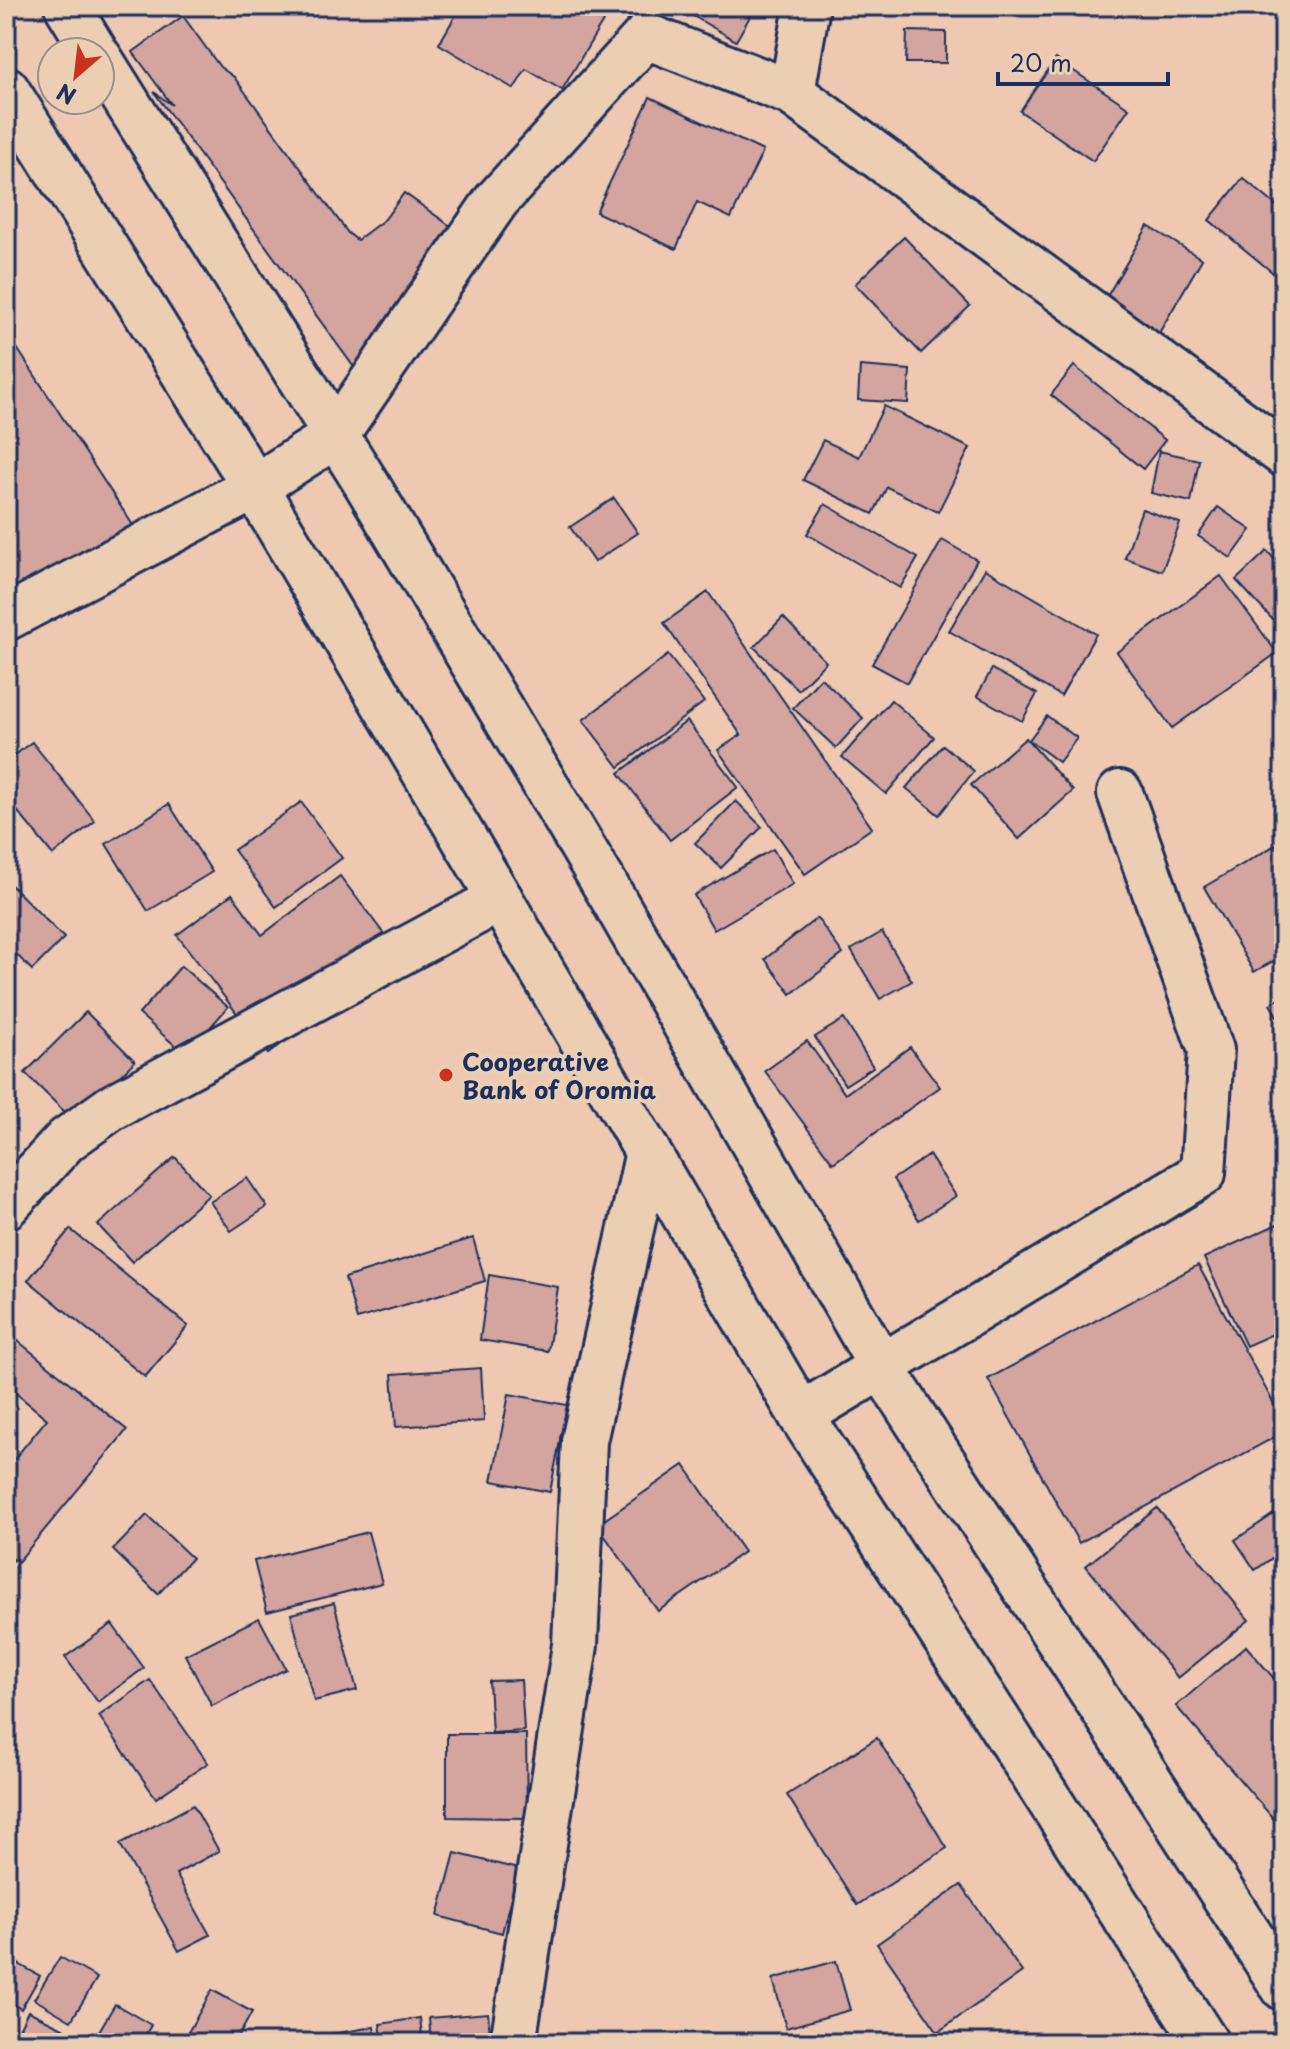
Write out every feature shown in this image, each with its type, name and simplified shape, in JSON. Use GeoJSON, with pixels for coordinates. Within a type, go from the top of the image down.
{"type":"FeatureCollection","features":[{"type":"Feature","properties":{"kind":"main road"},"geometry":{"type":"LineString","coordinates":[[67,6],[85,36]]}},
{"type":"Feature","properties":{"kind":"main road"},"geometry":{"type":"LineString","coordinates":[[792,93],[807,6]]}},
{"type":"Feature","properties":{"kind":"main road"},"geometry":{"type":"LineString","coordinates":[[6,618],[255,487],[335,436],[496,201],[646,36],[792,93],[1284,454]]}},
{"type":"Feature","properties":{"kind":"main road"},"geometry":{"type":"LineString","coordinates":[[116,85],[374,497],[611,895],[881,1366],[1284,1988]]}},
{"type":"Feature","properties":{"kind":"main road"},"geometry":{"type":"LineString","coordinates":[[6,89],[255,487],[801,1415],[1206,2043]]}},
{"type":"Feature","properties":{"kind":"main road"},"geometry":{"type":"LineString","coordinates":[[801,1415],[1203,1173],[1211,1050],[1120,793]]}},
{"type":"Feature","properties":{"kind":"main road"},"geometry":{"type":"LineString","coordinates":[[6,1206],[66,1140],[111,1108],[500,899]]}},
{"type":"Feature","properties":{"kind":"main road"},"geometry":{"type":"LineString","coordinates":[[513,2043],[575,1645],[584,1441],[648,1152]]}},
{"type":"Feature","properties":{"kind":"building"},"geometry":{"type":"Polygon","coordinates":[[[461,6],[612,6],[562,90],[526,69],[514,89],[439,44],[461,6]]]}},
{"type":"Feature","properties":{"kind":"building"},"geometry":{"type":"Polygon","coordinates":[[[676,6],[756,6],[736,41],[676,6]]]}},
{"type":"Feature","properties":{"kind":"building"},"geometry":{"type":"Polygon","coordinates":[[[183,16],[220,67],[234,77],[348,233],[357,240],[385,219],[404,193],[456,230],[356,370],[154,92],[172,105],[133,52],[183,16]]]}},
{"type":"Feature","properties":{"kind":"building"},"geometry":{"type":"Polygon","coordinates":[[[907,31],[946,32],[946,63],[906,63],[907,31]]]}},
{"type":"Feature","properties":{"kind":"building"},"geometry":{"type":"Polygon","coordinates":[[[1056,59],[1129,108],[1093,161],[1020,111],[1056,59]]]}},
{"type":"Feature","properties":{"kind":"building"},"geometry":{"type":"Polygon","coordinates":[[[650,97],[763,151],[731,218],[697,202],[676,249],[596,212],[650,97]]]}},
{"type":"Feature","properties":{"kind":"building"},"geometry":{"type":"Polygon","coordinates":[[[1243,178],[1284,212],[1284,282],[1209,220],[1243,178]]]}},
{"type":"Feature","properties":{"kind":"building"},"geometry":{"type":"Polygon","coordinates":[[[1148,226],[1202,259],[1156,338],[1102,305],[1148,226]]]}},
{"type":"Feature","properties":{"kind":"building"},"geometry":{"type":"Polygon","coordinates":[[[904,237],[970,306],[921,353],[855,284],[904,237]]]}},
{"type":"Feature","properties":{"kind":"building"},"geometry":{"type":"Polygon","coordinates":[[[17,348],[138,533],[6,619],[6,515],[12,511],[6,502],[6,355],[17,348]]]}},
{"type":"Feature","properties":{"kind":"building"},"geometry":{"type":"Polygon","coordinates":[[[860,366],[910,370],[908,403],[858,400],[860,366]]]}},
{"type":"Feature","properties":{"kind":"building"},"geometry":{"type":"Polygon","coordinates":[[[1074,366],[1165,440],[1143,469],[1051,395],[1074,366]]]}},
{"type":"Feature","properties":{"kind":"building"},"geometry":{"type":"Polygon","coordinates":[[[884,406],[970,448],[938,512],[887,487],[873,514],[803,480],[823,440],[859,457],[884,406]]]}},
{"type":"Feature","properties":{"kind":"building"},"geometry":{"type":"Polygon","coordinates":[[[1159,451],[1199,460],[1191,502],[1151,493],[1159,451]]]}},
{"type":"Feature","properties":{"kind":"building"},"geometry":{"type":"Polygon","coordinates":[[[614,498],[638,533],[594,562],[570,527],[614,498]]]}},
{"type":"Feature","properties":{"kind":"building"},"geometry":{"type":"Polygon","coordinates":[[[825,504],[918,558],[900,588],[807,534],[825,504]]]}},
{"type":"Feature","properties":{"kind":"building"},"geometry":{"type":"Polygon","coordinates":[[[1218,507],[1251,530],[1231,558],[1198,536],[1218,507]]]}},
{"type":"Feature","properties":{"kind":"building"},"geometry":{"type":"Polygon","coordinates":[[[1142,509],[1180,523],[1162,571],[1125,558],[1142,509]]]}},
{"type":"Feature","properties":{"kind":"building"},"geometry":{"type":"Polygon","coordinates":[[[942,540],[977,560],[907,683],[872,664],[942,540]]]}},
{"type":"Feature","properties":{"kind":"building"},"geometry":{"type":"Polygon","coordinates":[[[1267,551],[1284,569],[1284,632],[1236,580],[1267,551]]]}},
{"type":"Feature","properties":{"kind":"building"},"geometry":{"type":"Polygon","coordinates":[[[985,569],[1096,634],[1061,696],[949,631],[985,569]]]}},
{"type":"Feature","properties":{"kind":"building"},"geometry":{"type":"Polygon","coordinates":[[[1221,576],[1277,653],[1172,728],[1117,652],[1221,576]]]}},
{"type":"Feature","properties":{"kind":"building"},"geometry":{"type":"Polygon","coordinates":[[[708,592],[872,828],[805,874],[718,750],[741,735],[664,623],[708,592]]]}},
{"type":"Feature","properties":{"kind":"building"},"geometry":{"type":"Polygon","coordinates":[[[783,617],[826,662],[798,690],[754,647],[783,617]]]}},
{"type":"Feature","properties":{"kind":"building"},"geometry":{"type":"Polygon","coordinates":[[[668,655],[704,702],[619,767],[583,720],[668,655]]]}},
{"type":"Feature","properties":{"kind":"building"},"geometry":{"type":"Polygon","coordinates":[[[992,669],[1037,694],[1022,721],[977,696],[992,669]]]}},
{"type":"Feature","properties":{"kind":"building"},"geometry":{"type":"Polygon","coordinates":[[[821,678],[863,718],[836,748],[793,708],[821,678]]]}},
{"type":"Feature","properties":{"kind":"building"},"geometry":{"type":"Polygon","coordinates":[[[891,700],[934,737],[886,794],[842,757],[891,700]]]}},
{"type":"Feature","properties":{"kind":"building"},"geometry":{"type":"Polygon","coordinates":[[[1047,716],[1077,738],[1059,762],[1029,740],[1047,716]]]}},
{"type":"Feature","properties":{"kind":"building"},"geometry":{"type":"Polygon","coordinates":[[[687,721],[738,787],[670,840],[619,773],[687,721]]]}},
{"type":"Feature","properties":{"kind":"building"},"geometry":{"type":"Polygon","coordinates":[[[1026,738],[1073,791],[1019,839],[971,785],[1026,738]]]}},
{"type":"Feature","properties":{"kind":"building"},"geometry":{"type":"Polygon","coordinates":[[[32,742],[95,821],[53,855],[6,797],[6,762],[32,742]]]}},
{"type":"Feature","properties":{"kind":"building"},"geometry":{"type":"Polygon","coordinates":[[[943,745],[974,771],[939,815],[906,788],[943,745]]]}},
{"type":"Feature","properties":{"kind":"building"},"geometry":{"type":"Polygon","coordinates":[[[736,801],[762,827],[721,868],[695,843],[736,801]]]}},
{"type":"Feature","properties":{"kind":"building"},"geometry":{"type":"Polygon","coordinates":[[[301,802],[342,858],[276,907],[234,850],[301,802]]]}},
{"type":"Feature","properties":{"kind":"building"},"geometry":{"type":"Polygon","coordinates":[[[169,804],[212,872],[148,911],[106,844],[169,804]]]}},
{"type":"Feature","properties":{"kind":"building"},"geometry":{"type":"Polygon","coordinates":[[[1284,840],[1284,955],[1254,972],[1204,887],[1284,840]]]}},
{"type":"Feature","properties":{"kind":"building"},"geometry":{"type":"Polygon","coordinates":[[[773,849],[793,884],[714,930],[694,895],[773,849]]]}},
{"type":"Feature","properties":{"kind":"building"},"geometry":{"type":"Polygon","coordinates":[[[340,876],[400,955],[268,1054],[177,935],[232,894],[262,935],[340,876]]]}},
{"type":"Feature","properties":{"kind":"building"},"geometry":{"type":"Polygon","coordinates":[[[6,880],[64,938],[32,970],[6,944],[6,880]]]}},
{"type":"Feature","properties":{"kind":"building"},"geometry":{"type":"Polygon","coordinates":[[[817,918],[843,954],[791,994],[765,959],[817,918]]]}},
{"type":"Feature","properties":{"kind":"building"},"geometry":{"type":"Polygon","coordinates":[[[882,932],[912,981],[880,999],[851,950],[882,932]]]}},
{"type":"Feature","properties":{"kind":"building"},"geometry":{"type":"Polygon","coordinates":[[[181,966],[228,1007],[186,1055],[139,1014],[181,966]]]}},
{"type":"Feature","properties":{"kind":"building"},"geometry":{"type":"Polygon","coordinates":[[[1284,996],[1284,1028],[1270,1004],[1284,996]]]}},
{"type":"Feature","properties":{"kind":"building"},"geometry":{"type":"Polygon","coordinates":[[[86,1012],[135,1061],[74,1121],[25,1073],[86,1012]]]}},
{"type":"Feature","properties":{"kind":"building"},"geometry":{"type":"Polygon","coordinates":[[[844,1019],[873,1067],[845,1085],[815,1037],[844,1019]]]}},
{"type":"Feature","properties":{"kind":"building"},"geometry":{"type":"Polygon","coordinates":[[[807,1041],[845,1094],[910,1047],[940,1087],[833,1163],[765,1071],[807,1041]]]}},
{"type":"Feature","properties":{"kind":"building"},"geometry":{"type":"Polygon","coordinates":[[[929,1155],[956,1196],[919,1220],[893,1179],[929,1155]]]}},
{"type":"Feature","properties":{"kind":"building"},"geometry":{"type":"Polygon","coordinates":[[[175,1157],[209,1195],[132,1262],[98,1225],[175,1157]]]}},
{"type":"Feature","properties":{"kind":"building"},"geometry":{"type":"Polygon","coordinates":[[[247,1178],[267,1207],[231,1231],[210,1202],[247,1178]]]}},
{"type":"Feature","properties":{"kind":"building"},"geometry":{"type":"Polygon","coordinates":[[[1284,1221],[1284,1329],[1246,1346],[1204,1258],[1284,1221]]]}},
{"type":"Feature","properties":{"kind":"building"},"geometry":{"type":"Polygon","coordinates":[[[70,1229],[188,1326],[145,1377],[28,1280],[70,1229]]]}},
{"type":"Feature","properties":{"kind":"building"},"geometry":{"type":"Polygon","coordinates":[[[473,1238],[485,1281],[357,1319],[345,1278],[473,1238]]]}},
{"type":"Feature","properties":{"kind":"building"},"geometry":{"type":"Polygon","coordinates":[[[1198,1265],[1284,1422],[1284,1432],[1079,1543],[988,1379],[1198,1265]]]}},
{"type":"Feature","properties":{"kind":"building"},"geometry":{"type":"Polygon","coordinates":[[[489,1275],[558,1287],[548,1351],[480,1340],[489,1275]]]}},
{"type":"Feature","properties":{"kind":"building"},"geometry":{"type":"Polygon","coordinates":[[[7,1332],[127,1430],[18,1562],[14,1559],[6,1569],[6,1469],[47,1419],[6,1385],[7,1332]]]}},
{"type":"Feature","properties":{"kind":"building"},"geometry":{"type":"Polygon","coordinates":[[[481,1368],[484,1421],[396,1427],[392,1374],[481,1368]]]}},
{"type":"Feature","properties":{"kind":"building"},"geometry":{"type":"Polygon","coordinates":[[[509,1394],[567,1405],[550,1492],[492,1481],[509,1394]]]}},
{"type":"Feature","properties":{"kind":"building"},"geometry":{"type":"Polygon","coordinates":[[[684,1465],[744,1552],[658,1611],[597,1525],[684,1465]]]}},
{"type":"Feature","properties":{"kind":"building"},"geometry":{"type":"Polygon","coordinates":[[[1284,1507],[1284,1550],[1255,1570],[1235,1540],[1284,1507]]]}},
{"type":"Feature","properties":{"kind":"building"},"geometry":{"type":"Polygon","coordinates":[[[1157,1508],[1249,1620],[1178,1678],[1086,1566],[1157,1508]]]}},
{"type":"Feature","properties":{"kind":"building"},"geometry":{"type":"Polygon","coordinates":[[[147,1515],[192,1558],[158,1594],[113,1550],[147,1515]]]}},
{"type":"Feature","properties":{"kind":"building"},"geometry":{"type":"Polygon","coordinates":[[[368,1532],[382,1583],[267,1612],[254,1561],[368,1532]]]}},
{"type":"Feature","properties":{"kind":"building"},"geometry":{"type":"Polygon","coordinates":[[[334,1603],[357,1690],[314,1701],[291,1614],[334,1603]]]}},
{"type":"Feature","properties":{"kind":"building"},"geometry":{"type":"Polygon","coordinates":[[[259,1618],[286,1669],[212,1706],[185,1655],[259,1618]]]}},
{"type":"Feature","properties":{"kind":"building"},"geometry":{"type":"Polygon","coordinates":[[[112,1624],[144,1668],[98,1702],[65,1657],[112,1624]]]}},
{"type":"Feature","properties":{"kind":"building"},"geometry":{"type":"Polygon","coordinates":[[[1246,1646],[1284,1690],[1284,1831],[1176,1706],[1246,1646]]]}},
{"type":"Feature","properties":{"kind":"building"},"geometry":{"type":"Polygon","coordinates":[[[150,1680],[208,1763],[156,1798],[99,1716],[150,1680]]]}},
{"type":"Feature","properties":{"kind":"building"},"geometry":{"type":"Polygon","coordinates":[[[521,1680],[524,1731],[492,1733],[489,1681],[521,1680]]]}},
{"type":"Feature","properties":{"kind":"building"},"geometry":{"type":"Polygon","coordinates":[[[447,1734],[526,1734],[527,1818],[447,1817],[447,1734]]]}},
{"type":"Feature","properties":{"kind":"building"},"geometry":{"type":"Polygon","coordinates":[[[877,1738],[947,1848],[857,1905],[787,1795],[877,1738]]]}},
{"type":"Feature","properties":{"kind":"building"},"geometry":{"type":"Polygon","coordinates":[[[193,1805],[219,1851],[176,1874],[210,1935],[179,1951],[120,1844],[193,1805]]]}},
{"type":"Feature","properties":{"kind":"building"},"geometry":{"type":"Polygon","coordinates":[[[455,1853],[518,1869],[502,1933],[438,1916],[455,1853]]]}},
{"type":"Feature","properties":{"kind":"building"},"geometry":{"type":"Polygon","coordinates":[[[961,1885],[1022,1972],[938,2032],[877,1944],[961,1885]]]}},
{"type":"Feature","properties":{"kind":"building"},"geometry":{"type":"Polygon","coordinates":[[[6,1957],[40,1976],[21,2009],[6,2000],[6,1957]]]}},
{"type":"Feature","properties":{"kind":"building"},"geometry":{"type":"Polygon","coordinates":[[[60,1957],[97,1978],[71,2021],[34,1999],[60,1957]]]}},
{"type":"Feature","properties":{"kind":"building"},"geometry":{"type":"Polygon","coordinates":[[[836,1961],[850,2010],[786,2028],[773,1979],[836,1961]]]}},
{"type":"Feature","properties":{"kind":"building"},"geometry":{"type":"Polygon","coordinates":[[[212,1990],[252,2012],[235,2043],[182,2043],[212,1990]]]}},
{"type":"Feature","properties":{"kind":"building"},"geometry":{"type":"Polygon","coordinates":[[[115,2004],[151,2025],[141,2043],[92,2043],[115,2004]]]}},
{"type":"Feature","properties":{"kind":"building"},"geometry":{"type":"Polygon","coordinates":[[[28,2011],[71,2032],[65,2043],[12,2043],[28,2011]]]}},
{"type":"Feature","properties":{"kind":"building"},"geometry":{"type":"Polygon","coordinates":[[[488,2013],[491,2043],[431,2043],[429,2018],[488,2013]]]}},
{"type":"Feature","properties":{"kind":"building"},"geometry":{"type":"Polygon","coordinates":[[[420,2018],[423,2043],[383,2043],[380,2024],[420,2018]]]}},
{"type":"Feature","properties":{"kind":"building"},"geometry":{"type":"Polygon","coordinates":[[[374,2027],[376,2043],[326,2043],[325,2035],[374,2027]]]}},
{"type":"Feature","properties":{"kind":"place","name":"Cooperative Bank of Oromia"},"geometry":{"type":"Point","coordinates":[446,1075]}}]}
